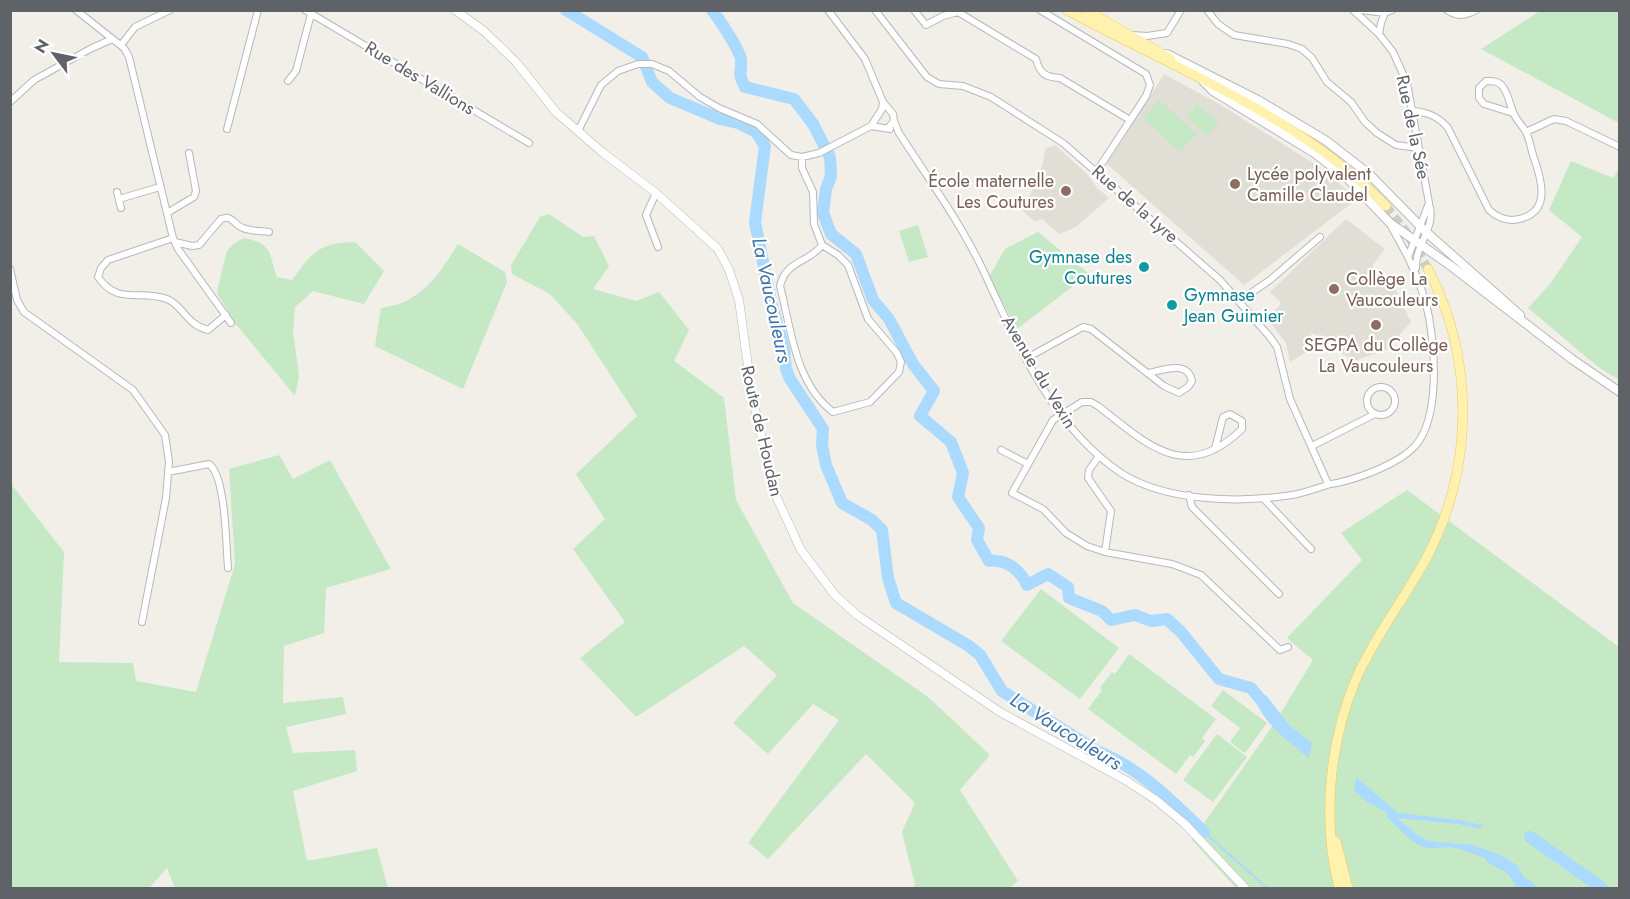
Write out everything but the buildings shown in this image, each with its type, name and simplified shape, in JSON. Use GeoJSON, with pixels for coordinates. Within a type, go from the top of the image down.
{"type":"FeatureCollection","features":[{"type":"Feature","properties":{"kind":"main road"},"geometry":{"type":"LineString","coordinates":[[1067,10],[1137,48],[1198,76],[1214,91],[1324,160],[1348,179],[1390,223],[1620,392]]}},
{"type":"Feature","properties":{"kind":"main road"},"geometry":{"type":"LineString","coordinates":[[1086,10],[1258,100],[1325,140],[1369,174],[1423,228],[1509,303],[1538,333]]}},
{"type":"Feature","properties":{"kind":"main road"},"geometry":{"type":"LineString","coordinates":[[1131,35],[1314,144],[1353,174],[1386,206]]}},
{"type":"Feature","properties":{"kind":"main road"},"geometry":{"type":"LineString","coordinates":[[1340,888],[1332,855],[1331,784],[1335,754],[1347,703],[1369,653],[1435,540],[1449,505],[1458,466],[1463,409],[1459,356],[1447,312],[1428,268]]}},
{"type":"Feature","properties":{"kind":"main road"},"geometry":{"type":"LineString","coordinates":[[1331,816],[1348,888]]}},
{"type":"Feature","properties":{"kind":"street"},"geometry":{"type":"LineString","coordinates":[[76,10],[121,45],[129,57],[174,240],[231,323]]}},
{"type":"Feature","properties":{"kind":"street"},"geometry":{"type":"LineString","coordinates":[[121,45],[135,27],[171,10]]}},
{"type":"Feature","properties":{"kind":"street"},"geometry":{"type":"LineString","coordinates":[[227,129],[258,10]]}},
{"type":"Feature","properties":{"kind":"street","name":"Route de Houdan"},"geometry":{"type":"LineString","coordinates":[[454,10],[484,31],[516,62],[556,112],[656,193],[718,249],[729,270],[739,300],[752,396],[775,494],[801,550],[836,595],[857,615],[990,705],[1156,800],[1185,824],[1245,888]]}},
{"type":"Feature","properties":{"kind":"street"},"geometry":{"type":"LineString","coordinates":[[828,10],[865,59],[883,102],[891,112],[894,121],[884,127]]}},
{"type":"Feature","properties":{"kind":"street","name":"Rue de la Lyre"},"geometry":{"type":"LineString","coordinates":[[875,10],[920,70],[939,84],[963,86],[994,98],[1063,143],[1212,273],[1239,301],[1277,347],[1290,399],[1328,484]]}},
{"type":"Feature","properties":{"kind":"street"},"geometry":{"type":"LineString","coordinates":[[914,10],[926,25],[953,12],[958,12],[1036,59],[1039,71],[1047,78],[1060,78],[1130,120]]}},
{"type":"Feature","properties":{"kind":"street"},"geometry":{"type":"LineString","coordinates":[[1040,10],[1146,74],[1150,85],[1146,96],[1097,171]]}},
{"type":"Feature","properties":{"kind":"street"},"geometry":{"type":"LineString","coordinates":[[1131,35],[1147,36],[1167,33],[1181,10]]}},
{"type":"Feature","properties":{"kind":"street"},"geometry":{"type":"LineString","coordinates":[[1207,10],[1218,24],[1234,35],[1288,44],[1302,49],[1312,58],[1327,82],[1351,102],[1377,134],[1396,145],[1418,148]]}},
{"type":"Feature","properties":{"kind":"street","name":"Rue de la Sée"},"geometry":{"type":"LineString","coordinates":[[1353,10],[1379,33],[1394,52],[1407,83],[1432,214],[1423,228]]}},
{"type":"Feature","properties":{"kind":"street"},"geometry":{"type":"LineString","coordinates":[[1361,10],[1389,12]]}},
{"type":"Feature","properties":{"kind":"street"},"geometry":{"type":"LineString","coordinates":[[1447,10],[1455,15],[1467,15],[1476,10]]}},
{"type":"Feature","properties":{"kind":"street","name":"Rue des Vallions"},"geometry":{"type":"LineString","coordinates":[[288,81],[296,71],[308,12],[529,143]]}},
{"type":"Feature","properties":{"kind":"street"},"geometry":{"type":"LineString","coordinates":[[1379,33],[1381,22],[1389,12]]}},
{"type":"Feature","properties":{"kind":"street"},"geometry":{"type":"LineString","coordinates":[[10,102],[34,80],[112,39]]}},
{"type":"Feature","properties":{"kind":"street"},"geometry":{"type":"LineString","coordinates":[[578,131],[601,85],[618,71],[638,64],[652,64],[669,72],[700,97],[719,108],[757,124],[791,155],[802,157],[819,153],[871,126],[883,102]]}},
{"type":"Feature","properties":{"kind":"street"},"geometry":{"type":"LineString","coordinates":[[1412,111],[1424,112],[1440,119],[1448,128],[1489,210],[1504,220],[1517,220],[1528,216],[1536,209],[1542,197],[1541,179],[1526,132],[1513,113],[1503,86],[1497,82],[1486,81],[1479,88],[1479,98],[1484,104],[1513,113]]}},
{"type":"Feature","properties":{"kind":"street"},"geometry":{"type":"LineString","coordinates":[[880,111],[891,112]]}},
{"type":"Feature","properties":{"kind":"street"},"geometry":{"type":"LineString","coordinates":[[876,118],[884,127]]}},
{"type":"Feature","properties":{"kind":"street"},"geometry":{"type":"LineString","coordinates":[[1526,132],[1554,119],[1566,121],[1620,147]]}},
{"type":"Feature","properties":{"kind":"street","name":"Avenue du Vexin"},"geometry":{"type":"LineString","coordinates":[[894,121],[899,133],[974,253],[1006,321],[1072,430],[1098,456],[1123,474],[1138,482],[1189,495],[1216,498],[1263,498],[1317,490],[1328,484],[1363,475],[1394,460],[1415,446],[1429,418],[1434,381],[1429,317],[1416,273],[1390,223]]}},
{"type":"Feature","properties":{"kind":"street"},"geometry":{"type":"LineString","coordinates":[[871,126],[884,127],[899,133]]}},
{"type":"Feature","properties":{"kind":"street"},"geometry":{"type":"LineString","coordinates":[[167,213],[194,197],[196,191],[189,153]]}},
{"type":"Feature","properties":{"kind":"street"},"geometry":{"type":"LineString","coordinates":[[802,157],[802,168],[813,192],[814,224],[822,244],[848,265],[868,320],[897,353],[901,362],[899,372],[870,402],[833,412],[825,406],[801,369],[780,286],[782,277],[788,268],[817,251],[822,244]]}},
{"type":"Feature","properties":{"kind":"street"},"geometry":{"type":"LineString","coordinates":[[121,207],[118,196],[160,187]]}},
{"type":"Feature","properties":{"kind":"street"},"geometry":{"type":"LineString","coordinates":[[656,193],[646,215],[658,248]]}},
{"type":"Feature","properties":{"kind":"street"},"geometry":{"type":"LineString","coordinates":[[226,315],[208,330],[196,327],[170,300],[157,296],[121,296],[105,287],[98,277],[101,268],[108,260],[174,240],[199,245],[221,219],[226,217],[243,228],[269,232]]}},
{"type":"Feature","properties":{"kind":"street"},"geometry":{"type":"LineString","coordinates":[[1408,256],[1423,228]]}},
{"type":"Feature","properties":{"kind":"street"},"geometry":{"type":"LineString","coordinates":[[1239,301],[1268,282],[1320,237]]}},
{"type":"Feature","properties":{"kind":"street"},"geometry":{"type":"LineString","coordinates":[[1416,273],[1417,243]]}},
{"type":"Feature","properties":{"kind":"street"},"geometry":{"type":"LineString","coordinates":[[1416,273],[1418,261],[1422,256],[1433,254]]}},
{"type":"Feature","properties":{"kind":"street"},"geometry":{"type":"LineString","coordinates":[[10,269],[17,300],[24,312],[133,390],[165,435],[169,462],[166,498],[142,622]]}},
{"type":"Feature","properties":{"kind":"street"},"geometry":{"type":"LineString","coordinates":[[1027,358],[1083,327],[1091,329],[1164,386],[1179,393],[1192,381],[1191,374],[1185,369],[1148,373]]}},
{"type":"Feature","properties":{"kind":"street"},"geometry":{"type":"LineString","coordinates":[[1312,446],[1375,414],[1384,415],[1394,407],[1395,398],[1386,388],[1377,387],[1367,398],[1368,407],[1375,414]]}},
{"type":"Feature","properties":{"kind":"street"},"geometry":{"type":"LineString","coordinates":[[1215,449],[1224,417],[1230,414],[1237,416],[1242,421],[1242,429],[1230,441],[1215,449],[1185,456],[1164,453],[1149,446],[1098,406],[1091,402],[1082,402],[1053,420],[1012,493],[1043,510],[1066,534],[1087,546],[1105,552],[1172,564],[1201,575],[1280,650],[1288,647]]}},
{"type":"Feature","properties":{"kind":"street"},"geometry":{"type":"LineString","coordinates":[[1001,450],[1028,464]]}},
{"type":"Feature","properties":{"kind":"street"},"geometry":{"type":"LineString","coordinates":[[1098,456],[1089,470],[1088,478],[1111,511],[1105,552]]}},
{"type":"Feature","properties":{"kind":"street"},"geometry":{"type":"LineString","coordinates":[[168,472],[209,464],[214,468],[218,477],[225,515],[228,568]]}},
{"type":"Feature","properties":{"kind":"street"},"geometry":{"type":"LineString","coordinates":[[1189,495],[1192,507],[1279,594]]}},
{"type":"Feature","properties":{"kind":"street"},"geometry":{"type":"LineString","coordinates":[[1263,498],[1311,549]]}},
{"type":"Feature","properties":{"kind":"shaded area","name":"Lycée polyvalent Camille Claudel"},"geometry":{"type":"Polygon","coordinates":[[[1164,74],[1219,104],[1324,170],[1357,199],[1244,285],[1107,164],[1164,74]]]}},
{"type":"Feature","properties":{"kind":"shaded area","name":"École maternelle Les Coutures"},"geometry":{"type":"Polygon","coordinates":[[[1055,145],[1109,198],[1076,227],[1059,234],[1042,219],[1035,222],[1020,208],[1031,194],[1043,163],[1045,149],[1055,145]]]}},
{"type":"Feature","properties":{"kind":"shaded area","name":"Collège La Vaucouleurs"},"geometry":{"type":"Polygon","coordinates":[[[1346,219],[1385,249],[1372,266],[1394,287],[1411,322],[1386,350],[1354,361],[1311,332],[1312,348],[1290,362],[1286,343],[1268,320],[1281,303],[1270,292],[1346,219]]]}},
{"type":"Feature","properties":{"kind":"green space"},"geometry":{"type":"Polygon","coordinates":[[[1540,11],[1619,11],[1619,123],[1481,49],[1540,11]]]}},
{"type":"Feature","properties":{"kind":"green space"},"geometry":{"type":"Polygon","coordinates":[[[1159,100],[1197,134],[1180,152],[1143,118],[1159,100]]]}},
{"type":"Feature","properties":{"kind":"green space"},"geometry":{"type":"Polygon","coordinates":[[[1197,104],[1219,123],[1207,136],[1186,117],[1197,104]]]}},
{"type":"Feature","properties":{"kind":"green space"},"geometry":{"type":"Polygon","coordinates":[[[1571,161],[1613,178],[1619,169],[1619,380],[1597,366],[1528,308],[1550,284],[1582,237],[1549,210],[1571,161]]]}},
{"type":"Feature","properties":{"kind":"green space"},"geometry":{"type":"Polygon","coordinates":[[[549,214],[583,237],[594,236],[609,266],[593,289],[636,301],[659,292],[689,330],[674,361],[724,398],[736,500],[793,603],[928,697],[990,755],[960,790],[1018,881],[1010,888],[914,888],[915,884],[902,832],[915,803],[866,754],[768,859],[748,843],[839,720],[813,704],[768,754],[733,723],[777,675],[744,646],[636,717],[580,658],[625,622],[573,549],[605,519],[576,474],[637,416],[578,325],[550,294],[512,274],[511,265],[540,217],[549,214]]]}},
{"type":"Feature","properties":{"kind":"green space"},"geometry":{"type":"Polygon","coordinates":[[[918,225],[928,257],[909,262],[899,231],[918,225]]]}},
{"type":"Feature","properties":{"kind":"green space"},"geometry":{"type":"Polygon","coordinates":[[[1038,232],[1089,274],[1017,329],[989,277],[1005,249],[1038,232]]]}},
{"type":"Feature","properties":{"kind":"green space"},"geometry":{"type":"Polygon","coordinates":[[[244,238],[265,246],[277,277],[292,280],[305,262],[318,251],[333,244],[355,242],[384,271],[364,304],[313,291],[295,307],[293,331],[299,376],[295,396],[235,323],[217,293],[228,250],[244,238]]]}},
{"type":"Feature","properties":{"kind":"green space"},"geometry":{"type":"Polygon","coordinates":[[[458,244],[505,272],[507,282],[463,389],[375,346],[381,308],[405,302],[424,289],[443,268],[458,244]]]}},
{"type":"Feature","properties":{"kind":"green space"},"geometry":{"type":"Polygon","coordinates":[[[279,455],[293,479],[330,460],[391,569],[326,588],[324,633],[284,646],[283,703],[343,697],[346,714],[286,727],[293,753],[355,750],[357,771],[293,791],[307,861],[377,848],[388,888],[175,888],[167,868],[149,888],[11,888],[11,484],[64,552],[59,662],[133,663],[136,681],[196,692],[235,564],[229,469],[279,455]]]}},
{"type":"Feature","properties":{"kind":"green space"},"geometry":{"type":"Polygon","coordinates":[[[1407,490],[1619,647],[1619,888],[1236,888],[1192,840],[1274,724],[1313,660],[1287,638],[1362,560],[1341,533],[1407,490]]]}},
{"type":"Feature","properties":{"kind":"green space"},"geometry":{"type":"Polygon","coordinates":[[[1041,589],[1119,648],[1080,699],[1001,641],[1041,589]]]}},
{"type":"Feature","properties":{"kind":"green space"},"geometry":{"type":"Polygon","coordinates":[[[1129,654],[1216,719],[1202,738],[1205,741],[1193,757],[1190,755],[1176,774],[1088,709],[1102,690],[1100,688],[1112,672],[1115,674],[1129,654]]]}},
{"type":"Feature","properties":{"kind":"green space"},"geometry":{"type":"Polygon","coordinates":[[[1223,690],[1267,723],[1245,753],[1230,742],[1240,728],[1211,706],[1223,690]]]}},
{"type":"Feature","properties":{"kind":"green space"},"geometry":{"type":"Polygon","coordinates":[[[1217,734],[1247,757],[1213,802],[1183,780],[1217,734]]]}},
{"type":"Feature","properties":{"kind":"water"},"geometry":{"type":"Polygon","coordinates":[[[1266,695],[1290,726],[1312,743],[1309,758],[1294,747],[1264,716],[1257,700],[1266,695]]]}},
{"type":"Feature","properties":{"kind":"water"},"geometry":{"type":"Polygon","coordinates":[[[1356,777],[1398,813],[1482,825],[1481,829],[1458,824],[1397,818],[1428,841],[1474,845],[1508,859],[1503,871],[1487,859],[1462,850],[1449,847],[1428,848],[1416,843],[1386,816],[1388,813],[1367,802],[1354,791],[1356,777]]]}},
{"type":"Feature","properties":{"kind":"waterway","name":"La Vaucouleurs"},"geometry":{"type":"LineString","coordinates":[[566,10],[642,57],[652,82],[670,98],[756,132],[765,146],[755,222],[771,302],[784,349],[786,369],[790,379],[823,429],[822,445],[826,465],[842,503],[872,520],[882,530],[888,578],[896,603],[969,646],[980,655],[1002,691],[1097,751],[1127,766],[1167,797],[1204,832]]}},
{"type":"Feature","properties":{"kind":"waterway","name":"La Vaucouleurs"},"geometry":{"type":"LineString","coordinates":[[712,10],[740,55],[740,76],[745,87],[794,99],[813,124],[830,157],[831,176],[826,189],[823,213],[831,234],[856,254],[873,300],[889,319],[913,364],[934,391],[920,416],[951,442],[963,473],[958,497],[979,528],[977,540],[989,561],[1007,563],[1012,566],[1027,585],[1048,574],[1068,587],[1069,598],[1102,611],[1111,620],[1135,615],[1151,621],[1167,619],[1181,632],[1219,679],[1251,688],[1270,711]]}},
{"type":"Feature","properties":{"kind":"waterway"},"geometry":{"type":"LineString","coordinates":[[1204,832],[1267,888]]}},
{"type":"Feature","properties":{"kind":"waterway"},"geometry":{"type":"LineString","coordinates":[[1530,837],[1602,888]]}},
{"type":"Feature","properties":{"kind":"waterway","name":"La Vaucouleurs"},"geometry":{"type":"LineString","coordinates":[[1492,858],[1512,869],[1521,883],[1530,888]]}},
{"type":"Feature","properties":{"kind":"tunnel"},"geometry":{"type":"LineString","coordinates":[[1386,206],[1407,233],[1428,269]]}},
{"type":"Feature","properties":{"kind":"place","name":"Lycée polyvalent Camille Claudel"},"geometry":{"type":"Point","coordinates":[1235,184]}},
{"type":"Feature","properties":{"kind":"place","name":"École maternelle Les Coutures"},"geometry":{"type":"Point","coordinates":[1066,191]}},
{"type":"Feature","properties":{"kind":"place","name":"Gymnase des Coutures"},"geometry":{"type":"Point","coordinates":[1144,267]}},
{"type":"Feature","properties":{"kind":"place","name":"Collège La Vaucouleurs"},"geometry":{"type":"Point","coordinates":[1334,289]}},
{"type":"Feature","properties":{"kind":"place","name":"Gymnase Jean Guimier"},"geometry":{"type":"Point","coordinates":[1172,305]}},
{"type":"Feature","properties":{"kind":"place","name":"SEGPA du Collège La Vaucouleurs"},"geometry":{"type":"Point","coordinates":[1376,325]}}]}
